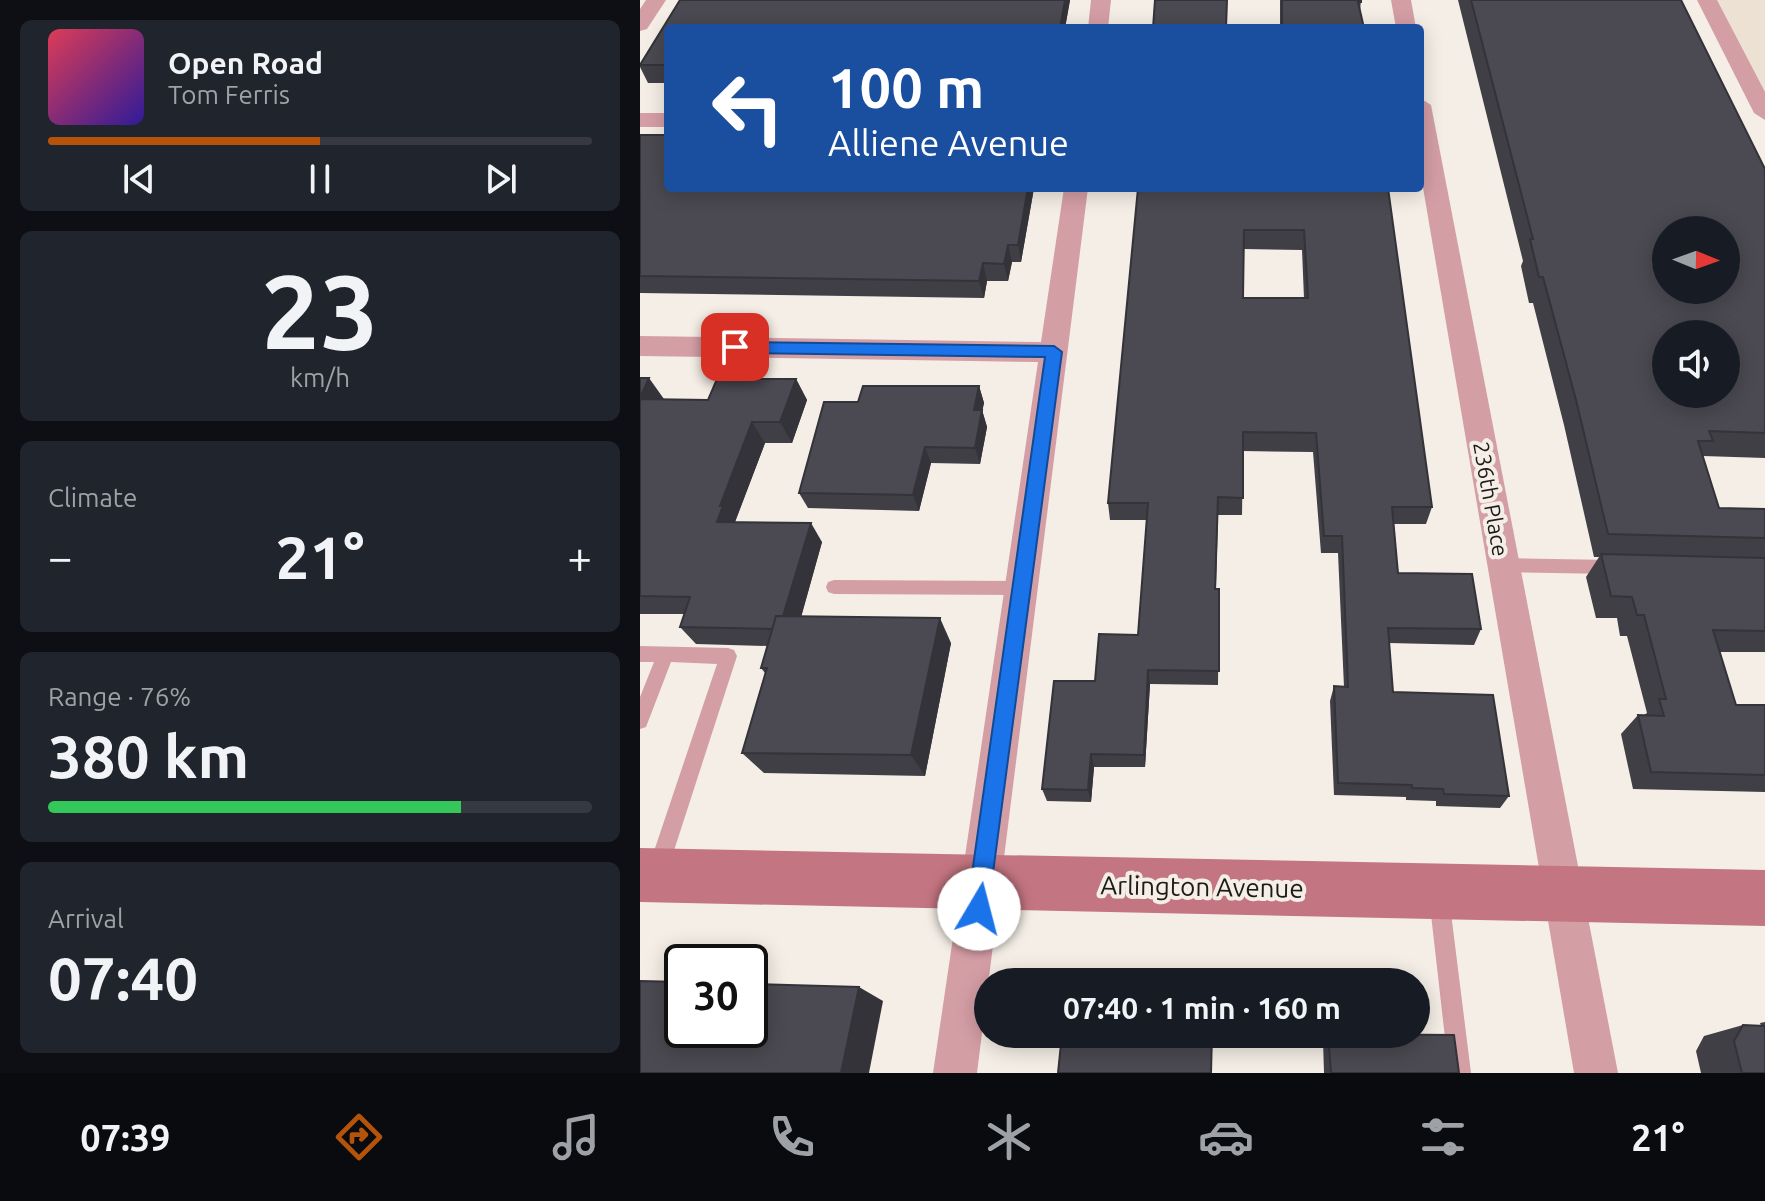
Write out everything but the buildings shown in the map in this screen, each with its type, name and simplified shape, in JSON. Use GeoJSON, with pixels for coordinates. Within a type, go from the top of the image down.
{"type":"FeatureCollection","features":[{"type":"Feature","properties":{"kind":"main road","name":"Arlington Avenue"},"geometry":{"type":"LineString","coordinates":[[648,875],[1765,898]]}},
{"type":"Feature","properties":{"kind":"street"},"geometry":{"type":"LineString","coordinates":[[640,25],[656,0]]}},
{"type":"Feature","properties":{"kind":"street"},"geometry":{"type":"LineString","coordinates":[[1098,24],[1101,0]]}},
{"type":"Feature","properties":{"kind":"street"},"geometry":{"type":"LineString","coordinates":[[1401,0],[1405,24]]}},
{"type":"Feature","properties":{"kind":"street"},"geometry":{"type":"LineString","coordinates":[[1707,0],[1765,113]]}},
{"type":"Feature","properties":{"kind":"street"},"geometry":{"type":"LineString","coordinates":[[640,120],[664,120]]}},
{"type":"Feature","properties":{"kind":"street","name":"236th Place"},"geometry":{"type":"LineString","coordinates":[[1424,127],[1596,1073]]}},
{"type":"Feature","properties":{"kind":"street"},"geometry":{"type":"LineString","coordinates":[[955,1073],[1075,192]]}},
{"type":"Feature","properties":{"kind":"street"},"geometry":{"type":"LineString","coordinates":[[640,346],[1054,352]]}},
{"type":"Feature","properties":{"kind":"lane"},"geometry":{"type":"LineString","coordinates":[[1503,565],[1633,568]]}},
{"type":"Feature","properties":{"kind":"lane"},"geometry":{"type":"LineString","coordinates":[[834,587],[1022,588]]}},
{"type":"Feature","properties":{"kind":"lane"},"geometry":{"type":"LineString","coordinates":[[640,654],[728,656],[648,875]]}},
{"type":"Feature","properties":{"kind":"lane"},"geometry":{"type":"LineString","coordinates":[[640,721],[665,655]]}},
{"type":"Feature","properties":{"kind":"lane"},"geometry":{"type":"LineString","coordinates":[[1439,892],[1460,1073]]}},
{"type":"Feature","properties":{"kind":"shaded area"},"geometry":{"type":"Polygon","coordinates":[[[1714,0],[1765,0],[1765,94],[1714,0]]]}},
{"type":"Feature","properties":{"kind":"route"},"geometry":{"type":"LineString","coordinates":[[735,347],[1054,352],[979,909]]}}]}
